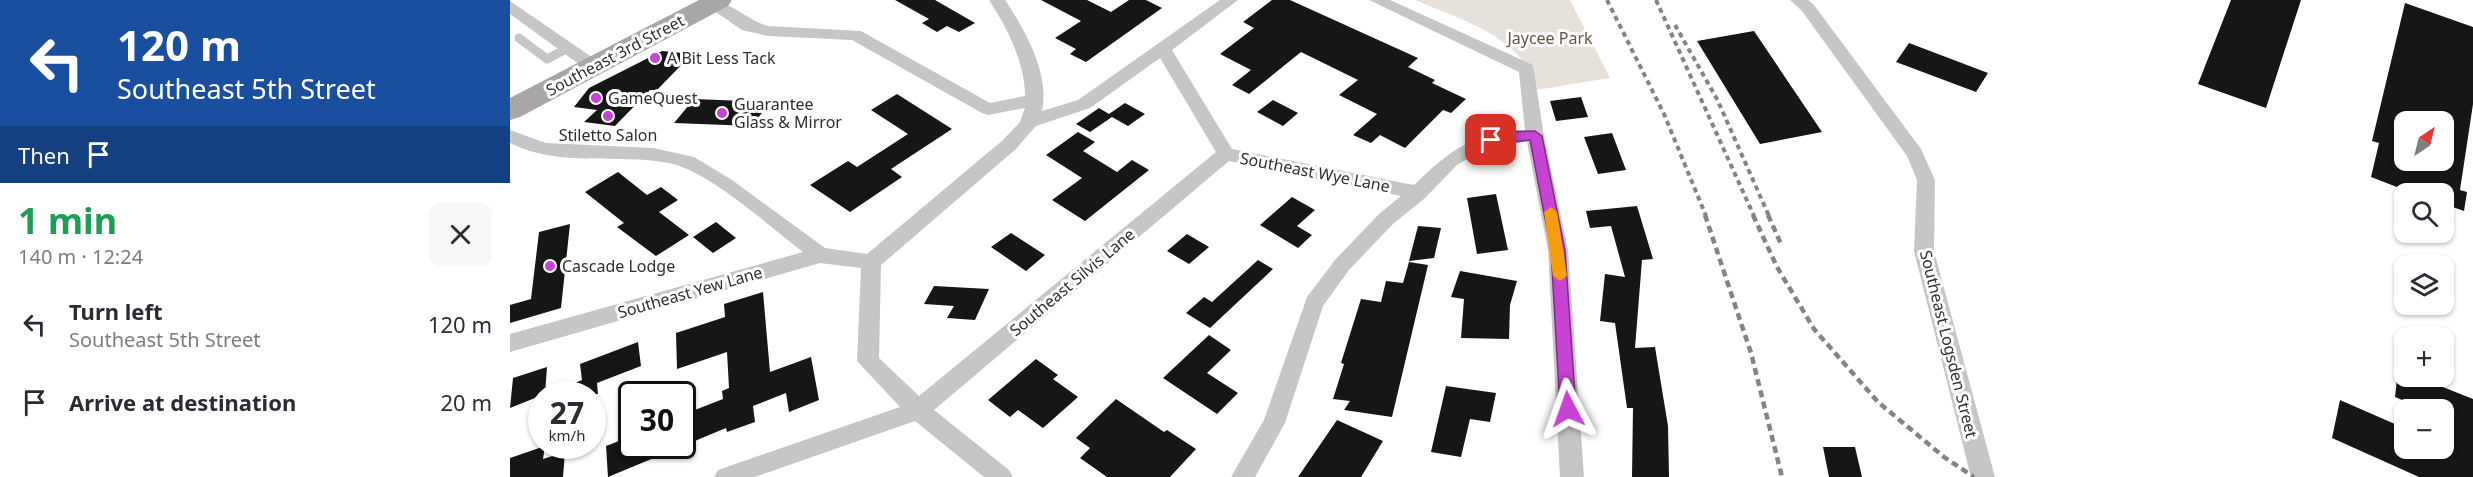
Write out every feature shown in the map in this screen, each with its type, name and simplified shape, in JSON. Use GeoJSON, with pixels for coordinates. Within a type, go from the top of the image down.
{"type":"FeatureCollection","features":[{"type":"Feature","properties":{"kind":"main road","name":"Southeast 3rd Street"},"geometry":{"type":"LineString","coordinates":[[510,110],[716,2]]}},
{"type":"Feature","properties":{"kind":"street"},"geometry":{"type":"LineString","coordinates":[[997,0],[1018,35],[1032,81],[1035,100],[1031,121]]}},
{"type":"Feature","properties":{"kind":"street"},"geometry":{"type":"LineString","coordinates":[[1001,477],[918,410],[867,361],[871,262],[1010,144],[1031,121],[1084,104],[1230,0]]}},
{"type":"Feature","properties":{"kind":"street"},"geometry":{"type":"LineString","coordinates":[[1377,0],[1527,69],[1535,136],[1558,250],[1572,477]]}},
{"type":"Feature","properties":{"kind":"street","name":"Southeast Logsden Street"},"geometry":{"type":"LineString","coordinates":[[1797,0],[1808,8],[1915,154],[1926,180],[1924,251],[1983,477]]}},
{"type":"Feature","properties":{"kind":"street"},"geometry":{"type":"LineString","coordinates":[[716,2],[748,26],[758,29],[855,35],[988,109],[1035,100]]}},
{"type":"Feature","properties":{"kind":"street"},"geometry":{"type":"LineString","coordinates":[[510,6],[593,66]]}},
{"type":"Feature","properties":{"kind":"street","name":"Southeast Wye Lane"},"geometry":{"type":"LineString","coordinates":[[1162,49],[1226,154],[1418,192]]}},
{"type":"Feature","properties":{"kind":"street"},"geometry":{"type":"LineString","coordinates":[[510,136],[537,148],[673,157],[699,166],[820,255]]}},
{"type":"Feature","properties":{"kind":"street"},"geometry":{"type":"LineString","coordinates":[[1243,477],[1274,423],[1314,303],[1342,265],[1386,219],[1451,160],[1478,144],[1505,137],[1535,136]]}},
{"type":"Feature","properties":{"kind":"street","name":"Southeast Silvis Lane"},"geometry":{"type":"LineString","coordinates":[[918,410],[1226,154]]}},
{"type":"Feature","properties":{"kind":"street","name":"Southeast Yew Lane"},"geometry":{"type":"LineString","coordinates":[[510,343],[820,255],[871,262]]}},
{"type":"Feature","properties":{"kind":"street"},"geometry":{"type":"LineString","coordinates":[[726,477],[918,410]]}},
{"type":"Feature","properties":{"kind":"lane"},"geometry":{"type":"LineString","coordinates":[[519,38],[547,59],[568,48]]}},
{"type":"Feature","properties":{"kind":"green space","name":"Jaycee Park"},"geometry":{"type":"Polygon","coordinates":[[[1415,0],[1570,0],[1610,78],[1536,90],[1522,60],[1500,40],[1487,31],[1415,0]]]}},
{"type":"Feature","properties":{"kind":"building"},"geometry":{"type":"Polygon","coordinates":[[[895,0],[935,0],[975,23],[959,32],[947,26],[937,32],[922,23],[929,19],[895,0]]]}},
{"type":"Feature","properties":{"kind":"building"},"geometry":{"type":"Polygon","coordinates":[[[1041,0],[1087,0],[1111,12],[1129,0],[1146,0],[1162,8],[1086,62],[1070,54],[1076,49],[1055,38],[1081,21],[1041,0]]]}},
{"type":"Feature","properties":{"kind":"building"},"geometry":{"type":"Polygon","coordinates":[[[1272,0],[1290,0],[1418,58],[1408,67],[1435,80],[1432,83],[1466,99],[1451,113],[1443,110],[1405,148],[1380,135],[1371,143],[1353,135],[1377,114],[1339,95],[1358,80],[1301,52],[1249,94],[1232,85],[1251,70],[1220,54],[1254,28],[1243,22],[1272,0]]]}},
{"type":"Feature","properties":{"kind":"building"},"geometry":{"type":"Polygon","coordinates":[[[2231,0],[2301,0],[2266,108],[2198,84],[2231,0]]]}},
{"type":"Feature","properties":{"kind":"building"},"geometry":{"type":"Polygon","coordinates":[[[2405,3],[2473,27],[2473,104],[2460,190],[2467,192],[2464,211],[2454,208],[2454,183],[2394,183],[2394,186],[2371,177],[2379,143],[2372,141],[2405,3]]]}},
{"type":"Feature","properties":{"kind":"building"},"geometry":{"type":"Polygon","coordinates":[[[1754,31],[1822,132],[1760,144],[1697,41],[1754,31]]]}},
{"type":"Feature","properties":{"kind":"building"},"geometry":{"type":"Polygon","coordinates":[[[1909,43],[1988,73],[1976,92],[1896,62],[1909,43]]]}},
{"type":"Feature","properties":{"kind":"building"},"geometry":{"type":"Polygon","coordinates":[[[662,51],[692,54],[657,90],[650,90],[615,126],[584,122],[597,110],[574,107],[589,88],[662,51]]]}},
{"type":"Feature","properties":{"kind":"building"},"geometry":{"type":"Polygon","coordinates":[[[897,94],[952,129],[891,169],[902,177],[850,212],[810,185],[848,161],[857,167],[908,134],[871,110],[897,94]]]}},
{"type":"Feature","properties":{"kind":"building"},"geometry":{"type":"Polygon","coordinates":[[[1581,97],[1588,117],[1556,121],[1550,101],[1581,97]]]}},
{"type":"Feature","properties":{"kind":"building","name":"Guarantee Glass & Mirror"},"geometry":{"type":"Polygon","coordinates":[[[694,99],[770,102],[752,126],[674,123],[694,99]]]}},
{"type":"Feature","properties":{"kind":"building"},"geometry":{"type":"Polygon","coordinates":[[[1273,100],[1298,113],[1283,126],[1257,112],[1273,100]]]}},
{"type":"Feature","properties":{"kind":"building"},"geometry":{"type":"Polygon","coordinates":[[[1125,103],[1145,114],[1128,126],[1112,117],[1090,132],[1076,124],[1099,108],[1109,114],[1125,103]]]}},
{"type":"Feature","properties":{"kind":"building"},"geometry":{"type":"Polygon","coordinates":[[[1078,132],[1095,142],[1083,151],[1117,172],[1132,160],[1149,170],[1085,221],[1052,200],[1082,178],[1046,155],[1078,132]]]}},
{"type":"Feature","properties":{"kind":"building"},"geometry":{"type":"Polygon","coordinates":[[[1612,133],[1626,170],[1598,174],[1584,137],[1612,133]]]}},
{"type":"Feature","properties":{"kind":"building"},"geometry":{"type":"Polygon","coordinates":[[[618,172],[647,195],[661,187],[678,200],[659,212],[689,235],[656,256],[617,227],[624,223],[585,192],[618,172]]]}},
{"type":"Feature","properties":{"kind":"building"},"geometry":{"type":"Polygon","coordinates":[[[1496,194],[1508,250],[1477,254],[1467,198],[1496,194]]]}},
{"type":"Feature","properties":{"kind":"building"},"geometry":{"type":"Polygon","coordinates":[[[1292,197],[1315,210],[1297,226],[1312,235],[1298,248],[1260,225],[1292,197]]]}},
{"type":"Feature","properties":{"kind":"building"},"geometry":{"type":"Polygon","coordinates":[[[1637,206],[1653,259],[1642,260],[1635,348],[1655,347],[1668,426],[1669,477],[1632,477],[1633,408],[1627,408],[1615,323],[1600,321],[1605,274],[1625,277],[1611,226],[1590,228],[1586,211],[1637,206]]]}},
{"type":"Feature","properties":{"kind":"building"},"geometry":{"type":"Polygon","coordinates":[[[716,222],[736,238],[713,253],[693,237],[716,222]]]}},
{"type":"Feature","properties":{"kind":"building","name":"Cascade Lodge"},"geometry":{"type":"Polygon","coordinates":[[[570,224],[561,308],[510,323],[510,305],[531,299],[539,232],[570,224]]]}},
{"type":"Feature","properties":{"kind":"building"},"geometry":{"type":"Polygon","coordinates":[[[1418,226],[1441,228],[1434,258],[1409,261],[1418,226]]]}},
{"type":"Feature","properties":{"kind":"building"},"geometry":{"type":"Polygon","coordinates":[[[1011,233],[1045,255],[1026,271],[991,247],[1011,233]]]}},
{"type":"Feature","properties":{"kind":"building"},"geometry":{"type":"Polygon","coordinates":[[[1187,234],[1209,247],[1189,264],[1167,251],[1187,234]]]}},
{"type":"Feature","properties":{"kind":"building"},"geometry":{"type":"Polygon","coordinates":[[[1258,260],[1273,269],[1210,328],[1186,313],[1204,297],[1212,302],[1258,260]]]}},
{"type":"Feature","properties":{"kind":"building"},"geometry":{"type":"Polygon","coordinates":[[[1409,262],[1428,265],[1392,417],[1344,410],[1350,401],[1333,399],[1344,364],[1341,363],[1361,299],[1381,302],[1386,281],[1403,283],[1409,262]]]}},
{"type":"Feature","properties":{"kind":"building"},"geometry":{"type":"Polygon","coordinates":[[[1460,271],[1517,281],[1510,305],[1509,339],[1461,338],[1464,299],[1451,297],[1460,271]]]}},
{"type":"Feature","properties":{"kind":"building"},"geometry":{"type":"Polygon","coordinates":[[[934,286],[989,289],[975,320],[947,318],[954,306],[924,304],[934,286]]]}},
{"type":"Feature","properties":{"kind":"building"},"geometry":{"type":"Polygon","coordinates":[[[763,292],[770,372],[811,357],[819,400],[789,412],[786,393],[753,406],[755,422],[727,432],[726,428],[696,440],[696,410],[723,399],[722,391],[729,388],[727,352],[677,369],[676,333],[725,317],[724,304],[763,292]]]}},
{"type":"Feature","properties":{"kind":"building"},"geometry":{"type":"Polygon","coordinates":[[[1209,335],[1231,350],[1207,373],[1238,393],[1217,414],[1163,378],[1209,335]]]}},
{"type":"Feature","properties":{"kind":"building"},"geometry":{"type":"Polygon","coordinates":[[[638,342],[641,366],[602,381],[580,381],[582,380],[580,364],[638,342]]]}},
{"type":"Feature","properties":{"kind":"building"},"geometry":{"type":"Polygon","coordinates":[[[1036,359],[1058,375],[1053,379],[1078,397],[1043,428],[1018,410],[1010,417],[988,400],[1036,359]]]}},
{"type":"Feature","properties":{"kind":"building"},"geometry":{"type":"Polygon","coordinates":[[[547,367],[546,381],[528,381],[528,401],[510,408],[513,378],[547,367]]]}},
{"type":"Feature","properties":{"kind":"building"},"geometry":{"type":"Polygon","coordinates":[[[1446,386],[1496,393],[1490,422],[1470,419],[1461,457],[1431,452],[1446,386]]]}},
{"type":"Feature","properties":{"kind":"building"},"geometry":{"type":"Polygon","coordinates":[[[2396,387],[2443,387],[2473,399],[2473,477],[2419,477],[2332,438],[2340,400],[2394,424],[2394,459],[2454,459],[2454,399],[2400,399],[2395,397],[2396,387]]]}},
{"type":"Feature","properties":{"kind":"building"},"geometry":{"type":"Polygon","coordinates":[[[1116,399],[1164,432],[1167,430],[1196,449],[1170,477],[1107,477],[1080,458],[1090,448],[1076,438],[1116,399]]]}},
{"type":"Feature","properties":{"kind":"building"},"geometry":{"type":"Polygon","coordinates":[[[1337,420],[1383,441],[1361,477],[1298,477],[1337,420]]]}},
{"type":"Feature","properties":{"kind":"building"},"geometry":{"type":"Polygon","coordinates":[[[618,441],[618,459],[651,459],[608,477],[606,446],[618,441]]]}},
{"type":"Feature","properties":{"kind":"building"},"geometry":{"type":"Polygon","coordinates":[[[1823,447],[1855,447],[1862,477],[1829,477],[1823,447]]]}},
{"type":"Feature","properties":{"kind":"building"},"geometry":{"type":"Polygon","coordinates":[[[528,452],[528,459],[564,459],[563,477],[510,477],[510,458],[528,452]]]}},
{"type":"Feature","properties":{"kind":"railway"},"geometry":{"type":"LineString","coordinates":[[1607,0],[1664,114],[1706,216]]}},
{"type":"Feature","properties":{"kind":"railway"},"geometry":{"type":"LineString","coordinates":[[1656,0],[1754,216]]}},
{"type":"Feature","properties":{"kind":"railway"},"geometry":{"type":"LineString","coordinates":[[1675,25],[1717,99],[1769,216]]}},
{"type":"Feature","properties":{"kind":"railway"},"geometry":{"type":"LineString","coordinates":[[1705,215],[1751,353],[1782,477]]}},
{"type":"Feature","properties":{"kind":"railway"},"geometry":{"type":"LineString","coordinates":[[1753,215],[1777,267],[1814,329],[1878,402],[1944,457],[1974,477]]}},
{"type":"Feature","properties":{"kind":"railway"},"geometry":{"type":"LineString","coordinates":[[1768,215],[1781,244]]}},
{"type":"Feature","properties":{"kind":"slow traffic"},"geometry":{"type":"LineString","coordinates":[[1551,212],[1560,276]]}},
{"type":"Feature","properties":{"kind":"place","name":"A Bit Less Tack"},"geometry":{"type":"Point","coordinates":[655,58]}},
{"type":"Feature","properties":{"kind":"place","name":"GameQuest"},"geometry":{"type":"Point","coordinates":[596,98]}},
{"type":"Feature","properties":{"kind":"place","name":"Guarantee Glass & Mirror"},"geometry":{"type":"Point","coordinates":[722,113]}},
{"type":"Feature","properties":{"kind":"place","name":"Stiletto Salon"},"geometry":{"type":"Point","coordinates":[608,116]}},
{"type":"Feature","properties":{"kind":"place","name":"Cascade Lodge"},"geometry":{"type":"Point","coordinates":[550,266]}},
{"type":"Feature","properties":{"kind":"route"},"geometry":{"type":"LineString","coordinates":[[1491,140],[1535,136],[1558,250],[1568,409]]}}]}
